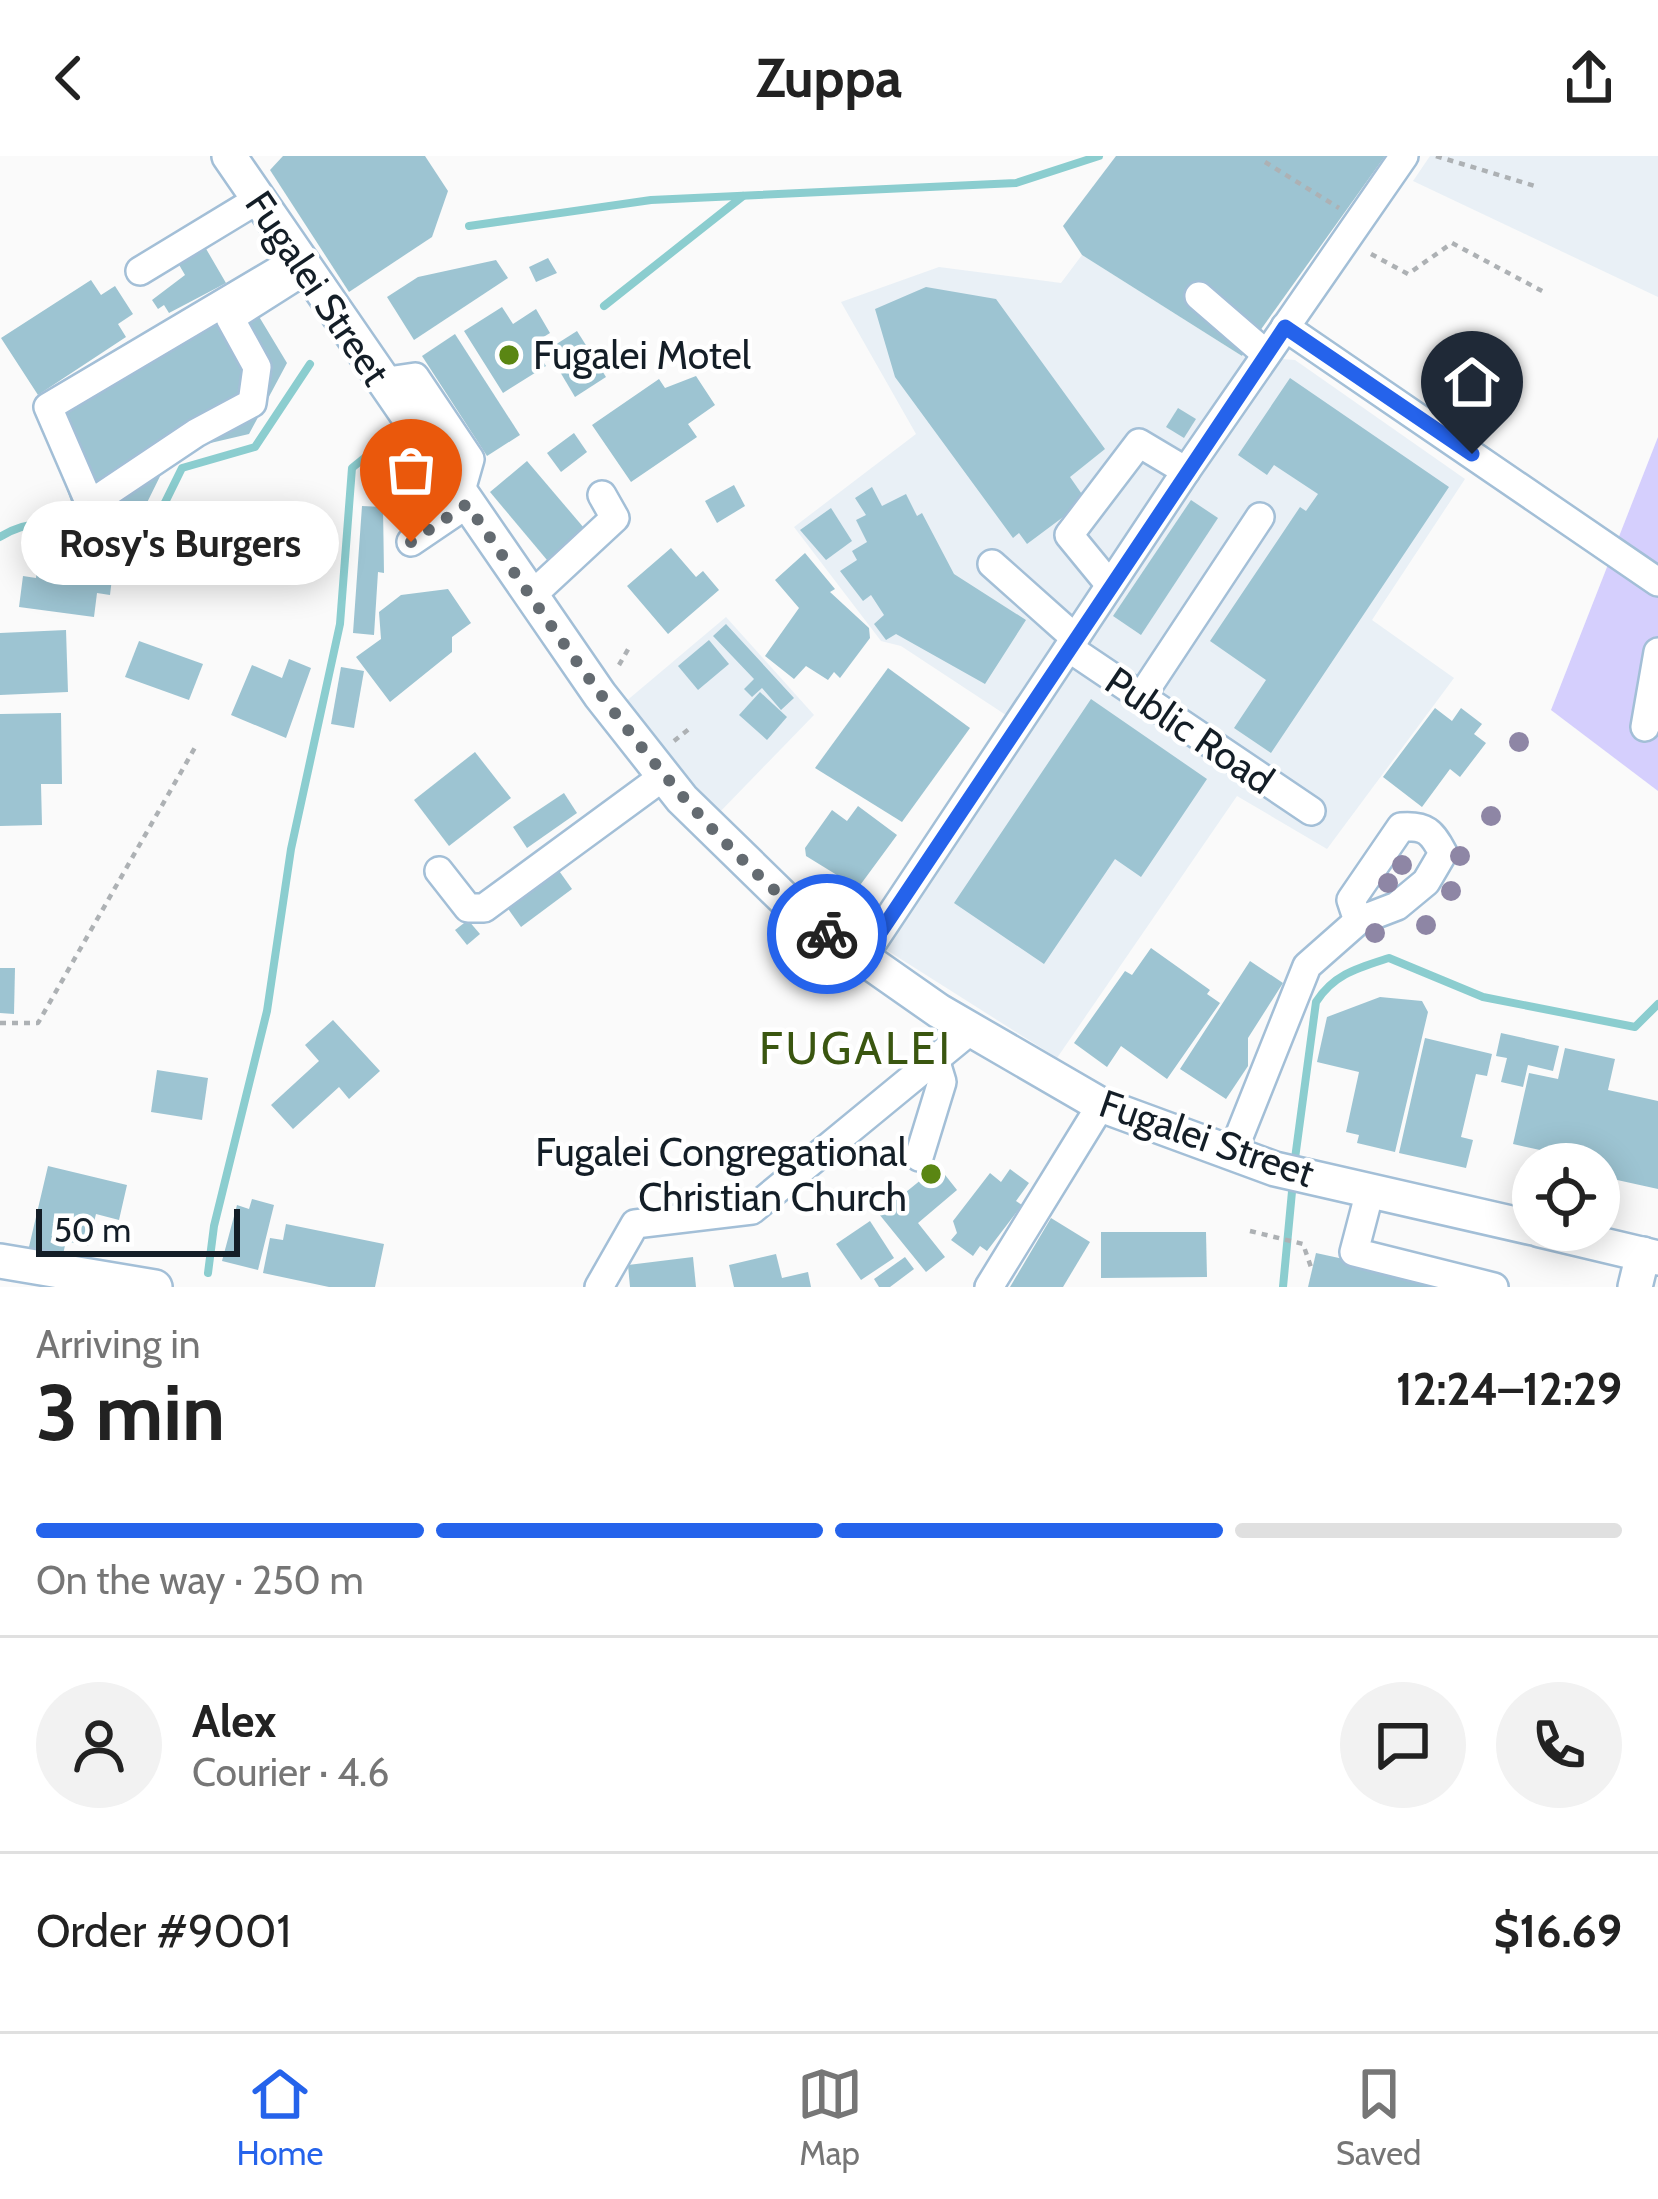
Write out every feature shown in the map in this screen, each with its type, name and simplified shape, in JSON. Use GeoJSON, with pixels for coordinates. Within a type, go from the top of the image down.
{"type":"FeatureCollection","features":[{"type":"Feature","properties":{"kind":"main road","name":"Fugalei Street"},"geometry":{"type":"LineString","coordinates":[[229,156],[531,596],[664,776],[748,866],[861,961],[1101,1106],[1275,1169],[1512,1224]]}},
{"type":"Feature","properties":{"kind":"main road","name":"Fugalei Street"},"geometry":{"type":"LineString","coordinates":[[1601,1251],[1645,1266]]}},
{"type":"Feature","properties":{"kind":"main road"},"geometry":{"type":"LineString","coordinates":[[0,1261],[154,1287]]}},
{"type":"Feature","properties":{"kind":"street"},"geometry":{"type":"LineString","coordinates":[[861,961],[1186,471],[1404,156]]}},
{"type":"Feature","properties":{"kind":"street"},"geometry":{"type":"LineString","coordinates":[[140,271],[257,200]]}},
{"type":"Feature","properties":{"kind":"street"},"geometry":{"type":"LineString","coordinates":[[300,265],[230,318],[257,367],[252,403],[90,504],[49,406],[300,265]]}},
{"type":"Feature","properties":{"kind":"street"},"geometry":{"type":"LineString","coordinates":[[1199,296],[1266,354]]}},
{"type":"Feature","properties":{"kind":"street"},"geometry":{"type":"LineString","coordinates":[[1285,327],[1658,582]]}},
{"type":"Feature","properties":{"kind":"street"},"geometry":{"type":"LineString","coordinates":[[1110,585],[1069,535],[1139,443],[1186,471]]}},
{"type":"Feature","properties":{"kind":"street"},"geometry":{"type":"LineString","coordinates":[[531,596],[615,518],[602,495]]}},
{"type":"Feature","properties":{"kind":"street"},"geometry":{"type":"LineString","coordinates":[[411,542],[463,499]]}},
{"type":"Feature","properties":{"kind":"street"},"geometry":{"type":"LineString","coordinates":[[1141,697],[1260,517]]}},
{"type":"Feature","properties":{"kind":"street","name":"Public Road"},"geometry":{"type":"LineString","coordinates":[[992,564],[1072,643],[1141,697],[1311,812]]}},
{"type":"Feature","properties":{"kind":"street"},"geometry":{"type":"LineString","coordinates":[[1646,728],[1658,652]]}},
{"type":"Feature","properties":{"kind":"street"},"geometry":{"type":"LineString","coordinates":[[439,871],[468,908],[484,908],[664,776]]}},
{"type":"Feature","properties":{"kind":"street"},"geometry":{"type":"LineString","coordinates":[[1232,1154],[1307,966],[1358,921]]}},
{"type":"Feature","properties":{"kind":"street"},"geometry":{"type":"LineString","coordinates":[[599,1287],[635,1224],[752,1210],[972,1029]]}},
{"type":"Feature","properties":{"kind":"street"},"geometry":{"type":"LineString","coordinates":[[919,1157],[942,1082],[935,1059]]}},
{"type":"Feature","properties":{"kind":"street"},"geometry":{"type":"LineString","coordinates":[[989,1287],[1101,1106]]}},
{"type":"Feature","properties":{"kind":"street"},"geometry":{"type":"LineString","coordinates":[[1370,1191],[1354,1252],[1494,1287]]}},
{"type":"Feature","properties":{"kind":"path"},"geometry":{"type":"LineString","coordinates":[[1436,156],[1538,187]]}},
{"type":"Feature","properties":{"kind":"path"},"geometry":{"type":"LineString","coordinates":[[1265,162],[1408,274],[1452,243],[1544,292]]}},
{"type":"Feature","properties":{"kind":"path"},"geometry":{"type":"LineString","coordinates":[[0,1024],[38,1023],[197,744]]}},
{"type":"Feature","properties":{"kind":"path"},"geometry":{"type":"LineString","coordinates":[[1250,1231],[1303,1244],[1312,1270]]}},
{"type":"Feature","properties":{"kind":"shaded area"},"geometry":{"type":"Polygon","coordinates":[[[1430,156],[1658,156],[1658,297],[1413,181],[1430,156]]]}},
{"type":"Feature","properties":{"kind":"shaded area"},"geometry":{"type":"Polygon","coordinates":[[[1082,255],[1242,356],[1295,360],[1465,479],[1372,620],[1454,678],[1327,849],[1237,796],[1057,1058],[885,949],[1027,729],[901,646],[881,641],[794,527],[916,434],[841,302],[939,267],[1061,283],[1082,255]]]}},
{"type":"Feature","properties":{"kind":"shaded area"},"geometry":{"type":"Polygon","coordinates":[[[1658,437],[1658,791],[1551,710],[1658,437]]]}},
{"type":"Feature","properties":{"kind":"shaded area"},"geometry":{"type":"Polygon","coordinates":[[[726,617],[814,715],[716,816],[618,708],[726,617]]]}},
{"type":"Feature","properties":{"kind":"building"},"geometry":{"type":"Polygon","coordinates":[[[283,156],[425,156],[448,191],[432,237],[349,292],[270,170],[283,156]]]}},
{"type":"Feature","properties":{"kind":"building"},"geometry":{"type":"Polygon","coordinates":[[[1116,156],[1385,156],[1242,356],[1082,255],[1063,226],[1116,156]]]}},
{"type":"Feature","properties":{"kind":"building"},"geometry":{"type":"Polygon","coordinates":[[[205,247],[226,283],[169,313],[164,305],[158,309],[152,300],[185,275],[178,263],[205,247]]]}},
{"type":"Feature","properties":{"kind":"building"},"geometry":{"type":"Polygon","coordinates":[[[548,258],[557,273],[536,282],[529,267],[548,258]]]}},
{"type":"Feature","properties":{"kind":"building"},"geometry":{"type":"Polygon","coordinates":[[[496,260],[508,278],[414,340],[387,297],[418,277],[496,260]]]}},
{"type":"Feature","properties":{"kind":"building"},"geometry":{"type":"Polygon","coordinates":[[[91,280],[101,295],[115,286],[133,314],[118,324],[126,337],[38,395],[1,338],[91,280]]]}},
{"type":"Feature","properties":{"kind":"building"},"geometry":{"type":"Polygon","coordinates":[[[237,280],[287,363],[249,434],[172,452],[134,529],[74,510],[35,398],[237,280]]]}},
{"type":"Feature","properties":{"kind":"building"},"geometry":{"type":"Polygon","coordinates":[[[926,287],[996,299],[1105,449],[1070,477],[1086,500],[1027,544],[1019,533],[1013,538],[895,377],[875,309],[926,287]]]}},
{"type":"Feature","properties":{"kind":"building","name":"Fugalei Motel"},"geometry":{"type":"Polygon","coordinates":[[[502,307],[513,324],[536,309],[550,333],[532,344],[546,366],[503,393],[464,331],[502,307]]]}},
{"type":"Feature","properties":{"kind":"building"},"geometry":{"type":"Polygon","coordinates":[[[577,331],[606,377],[575,397],[547,350],[577,331]]]}},
{"type":"Feature","properties":{"kind":"building"},"geometry":{"type":"Polygon","coordinates":[[[455,334],[520,435],[487,456],[422,356],[455,334]]]}},
{"type":"Feature","properties":{"kind":"building"},"geometry":{"type":"Polygon","coordinates":[[[696,376],[715,405],[688,424],[697,437],[631,482],[592,425],[659,379],[665,388],[696,376]]]}},
{"type":"Feature","properties":{"kind":"building"},"geometry":{"type":"Polygon","coordinates":[[[1290,378],[1449,487],[1271,753],[1234,728],[1266,680],[1210,641],[1300,507],[1306,511],[1318,494],[1274,465],[1267,475],[1238,455],[1290,378]]]}},
{"type":"Feature","properties":{"kind":"building"},"geometry":{"type":"Polygon","coordinates":[[[1178,408],[1196,419],[1184,438],[1166,427],[1178,408]]]}},
{"type":"Feature","properties":{"kind":"building"},"geometry":{"type":"Polygon","coordinates":[[[574,433],[587,452],[561,472],[547,453],[574,433]]]}},
{"type":"Feature","properties":{"kind":"building"},"geometry":{"type":"Polygon","coordinates":[[[527,461],[584,528],[547,560],[490,492],[527,461]]]}},
{"type":"Feature","properties":{"kind":"building"},"geometry":{"type":"Polygon","coordinates":[[[734,485],[745,506],[717,523],[705,501],[734,485]]]}},
{"type":"Feature","properties":{"kind":"building"},"geometry":{"type":"Polygon","coordinates":[[[872,487],[882,506],[906,494],[917,516],[922,513],[954,574],[1026,620],[985,684],[896,634],[886,640],[874,624],[884,615],[871,595],[863,601],[840,571],[857,560],[852,551],[867,542],[856,520],[866,515],[855,498],[872,487]]]}},
{"type":"Feature","properties":{"kind":"building"},"geometry":{"type":"Polygon","coordinates":[[[1191,500],[1218,518],[1141,635],[1113,616],[1191,500]]]}},
{"type":"Feature","properties":{"kind":"building"},"geometry":{"type":"Polygon","coordinates":[[[362,506],[383,507],[384,573],[378,572],[374,635],[353,633],[362,506]]]}},
{"type":"Feature","properties":{"kind":"building"},"geometry":{"type":"Polygon","coordinates":[[[831,508],[852,541],[826,560],[800,530],[831,508]]]}},
{"type":"Feature","properties":{"kind":"building"},"geometry":{"type":"Polygon","coordinates":[[[259,534],[281,551],[256,582],[234,565],[259,534]]]}},
{"type":"Feature","properties":{"kind":"building"},"geometry":{"type":"Polygon","coordinates":[[[671,548],[696,577],[703,571],[719,590],[668,634],[627,586],[671,548]]]}},
{"type":"Feature","properties":{"kind":"building"},"geometry":{"type":"Polygon","coordinates":[[[805,553],[835,589],[830,592],[869,628],[870,638],[840,678],[834,672],[828,680],[806,666],[794,679],[765,656],[799,608],[775,580],[805,553]]]}},
{"type":"Feature","properties":{"kind":"building"},"geometry":{"type":"Polygon","coordinates":[[[38,560],[113,570],[110,595],[97,593],[94,617],[19,607],[23,576],[36,578],[38,560]]]}},
{"type":"Feature","properties":{"kind":"building"},"geometry":{"type":"Polygon","coordinates":[[[448,589],[471,623],[452,637],[452,652],[390,702],[356,657],[381,639],[379,612],[401,595],[448,589]]]}},
{"type":"Feature","properties":{"kind":"building"},"geometry":{"type":"Polygon","coordinates":[[[726,624],[794,698],[781,710],[762,688],[752,697],[744,689],[754,679],[713,636],[726,624]]]}},
{"type":"Feature","properties":{"kind":"building"},"geometry":{"type":"Polygon","coordinates":[[[66,630],[68,692],[0,695],[0,633],[66,630]]]}},
{"type":"Feature","properties":{"kind":"building"},"geometry":{"type":"Polygon","coordinates":[[[709,640],[729,664],[698,690],[678,666],[709,640]]]}},
{"type":"Feature","properties":{"kind":"building"},"geometry":{"type":"Polygon","coordinates":[[[139,641],[203,664],[189,700],[125,677],[139,641]]]}},
{"type":"Feature","properties":{"kind":"building"},"geometry":{"type":"Polygon","coordinates":[[[289,659],[311,668],[286,738],[231,715],[252,665],[282,678],[289,659]]]}},
{"type":"Feature","properties":{"kind":"building"},"geometry":{"type":"Polygon","coordinates":[[[341,667],[364,671],[354,728],[331,724],[341,667]]]}},
{"type":"Feature","properties":{"kind":"building"},"geometry":{"type":"Polygon","coordinates":[[[888,668],[970,728],[902,822],[815,768],[888,668]]]}},
{"type":"Feature","properties":{"kind":"building"},"geometry":{"type":"Polygon","coordinates":[[[760,692],[787,717],[767,740],[739,715],[760,692]]]}},
{"type":"Feature","properties":{"kind":"building"},"geometry":{"type":"Polygon","coordinates":[[[1091,699],[1207,779],[1141,877],[1115,859],[1044,964],[954,903],[1091,699]]]}},
{"type":"Feature","properties":{"kind":"building"},"geometry":{"type":"Polygon","coordinates":[[[1435,708],[1452,721],[1461,708],[1482,724],[1474,734],[1486,743],[1460,777],[1450,769],[1422,807],[1383,777],[1435,708]]]}},
{"type":"Feature","properties":{"kind":"building"},"geometry":{"type":"Polygon","coordinates":[[[61,713],[62,784],[41,784],[42,825],[0,826],[0,714],[61,713]]]}},
{"type":"Feature","properties":{"kind":"building"},"geometry":{"type":"Polygon","coordinates":[[[475,752],[511,798],[449,846],[414,800],[475,752]]]}},
{"type":"Feature","properties":{"kind":"building"},"geometry":{"type":"Polygon","coordinates":[[[564,793],[577,813],[527,848],[513,827],[564,793]]]}},
{"type":"Feature","properties":{"kind":"building"},"geometry":{"type":"Polygon","coordinates":[[[858,806],[897,835],[858,888],[806,856],[805,848],[832,810],[847,821],[858,806]]]}},
{"type":"Feature","properties":{"kind":"building"},"geometry":{"type":"Polygon","coordinates":[[[557,868],[572,889],[521,927],[506,906],[557,868]]]}},
{"type":"Feature","properties":{"kind":"building"},"geometry":{"type":"Polygon","coordinates":[[[468,920],[480,934],[467,945],[455,930],[468,920]]]}},
{"type":"Feature","properties":{"kind":"building"},"geometry":{"type":"Polygon","coordinates":[[[1151,948],[1210,990],[1207,994],[1220,1003],[1167,1079],[1121,1046],[1107,1067],[1074,1043],[1125,971],[1132,975],[1151,948]]]}},
{"type":"Feature","properties":{"kind":"building"},"geometry":{"type":"Polygon","coordinates":[[[1250,961],[1283,983],[1248,1038],[1248,1066],[1226,1099],[1180,1069],[1250,961]]]}},
{"type":"Feature","properties":{"kind":"building"},"geometry":{"type":"Polygon","coordinates":[[[0,968],[15,968],[14,1014],[0,1013],[0,968]]]}},
{"type":"Feature","properties":{"kind":"building"},"geometry":{"type":"Polygon","coordinates":[[[1380,997],[1422,1001],[1428,1012],[1395,1152],[1357,1143],[1359,1135],[1346,1132],[1359,1072],[1317,1062],[1327,1017],[1380,997]]]}},
{"type":"Feature","properties":{"kind":"building"},"geometry":{"type":"Polygon","coordinates":[[[333,1020],[380,1071],[349,1099],[339,1087],[293,1129],[271,1105],[319,1061],[305,1045],[333,1020]]]}},
{"type":"Feature","properties":{"kind":"building"},"geometry":{"type":"Polygon","coordinates":[[[1501,1033],[1559,1046],[1553,1071],[1528,1065],[1523,1087],[1501,1082],[1507,1058],[1496,1056],[1501,1033]]]}},
{"type":"Feature","properties":{"kind":"building"},"geometry":{"type":"Polygon","coordinates":[[[1425,1038],[1492,1054],[1487,1076],[1476,1074],[1461,1137],[1473,1140],[1466,1168],[1399,1153],[1425,1038]]]}},
{"type":"Feature","properties":{"kind":"building"},"geometry":{"type":"Polygon","coordinates":[[[1565,1048],[1615,1059],[1608,1090],[1658,1101],[1658,1189],[1620,1181],[1620,1143],[1513,1143],[1529,1073],[1558,1079],[1565,1048]]]}},
{"type":"Feature","properties":{"kind":"building"},"geometry":{"type":"Polygon","coordinates":[[[157,1070],[208,1078],[202,1120],[151,1112],[157,1070]]]}},
{"type":"Feature","properties":{"kind":"building"},"geometry":{"type":"Polygon","coordinates":[[[48,1166],[127,1185],[119,1220],[96,1214],[88,1246],[66,1241],[62,1259],[28,1251],[48,1166]]]}},
{"type":"Feature","properties":{"kind":"building"},"geometry":{"type":"Polygon","coordinates":[[[938,1166],[957,1190],[918,1223],[945,1257],[926,1272],[879,1214],[938,1166]]]}},
{"type":"Feature","properties":{"kind":"building"},"geometry":{"type":"Polygon","coordinates":[[[1010,1169],[1029,1183],[1016,1201],[1022,1205],[987,1251],[980,1246],[973,1256],[951,1240],[957,1233],[953,1221],[990,1173],[1001,1182],[1010,1169]]]}},
{"type":"Feature","properties":{"kind":"building"},"geometry":{"type":"Polygon","coordinates":[[[252,1199],[274,1205],[258,1270],[222,1261],[237,1205],[249,1209],[252,1199]]]}},
{"type":"Feature","properties":{"kind":"building"},"geometry":{"type":"Polygon","coordinates":[[[1051,1218],[1090,1242],[1063,1287],[1010,1287],[1051,1218]]]}},
{"type":"Feature","properties":{"kind":"building"},"geometry":{"type":"Polygon","coordinates":[[[870,1221],[894,1258],[861,1280],[836,1244],[870,1221]]]}},
{"type":"Feature","properties":{"kind":"building"},"geometry":{"type":"Polygon","coordinates":[[[286,1224],[384,1244],[375,1287],[329,1287],[263,1273],[270,1238],[283,1240],[286,1224]]]}},
{"type":"Feature","properties":{"kind":"building"},"geometry":{"type":"Polygon","coordinates":[[[1101,1232],[1206,1232],[1207,1277],[1101,1278],[1101,1232]]]}},
{"type":"Feature","properties":{"kind":"building"},"geometry":{"type":"Polygon","coordinates":[[[1316,1253],[1463,1285],[1308,1287],[1316,1253]]]}},
{"type":"Feature","properties":{"kind":"building"},"geometry":{"type":"Polygon","coordinates":[[[776,1254],[782,1278],[808,1272],[811,1287],[734,1287],[729,1265],[776,1254]]]}},
{"type":"Feature","properties":{"kind":"building"},"geometry":{"type":"Polygon","coordinates":[[[693,1257],[696,1287],[630,1287],[628,1265],[693,1257]]]}},
{"type":"Feature","properties":{"kind":"building"},"geometry":{"type":"Polygon","coordinates":[[[905,1257],[914,1269],[890,1287],[879,1287],[874,1279],[905,1257]]]}},
{"type":"Feature","properties":{"kind":"waterway"},"geometry":{"type":"LineString","coordinates":[[469,226],[651,200],[1016,183],[1099,156]]}},
{"type":"Feature","properties":{"kind":"waterway"},"geometry":{"type":"LineString","coordinates":[[604,306],[743,196]]}},
{"type":"Feature","properties":{"kind":"waterway"},"geometry":{"type":"LineString","coordinates":[[0,537],[40,524],[110,541],[146,541],[182,468],[255,447],[310,364]]}},
{"type":"Feature","properties":{"kind":"waterway"},"geometry":{"type":"LineString","coordinates":[[208,1273],[214,1226],[267,1011],[291,849],[340,624],[352,468],[390,437]]}},
{"type":"Feature","properties":{"kind":"waterway"},"geometry":{"type":"LineString","coordinates":[[1294,1166],[1316,1002],[1339,978],[1357,969],[1389,958],[1483,997],[1635,1027],[1658,1004]]}},
{"type":"Feature","properties":{"kind":"waterway"},"geometry":{"type":"LineString","coordinates":[[1283,1287],[1293,1181]]}},
{"type":"Feature","properties":{"kind":"way so far"},"geometry":{"type":"LineString","coordinates":[[411,542],[467,504],[600,695],[682,799],[748,866],[827,934]]}},
{"type":"Feature","properties":{"kind":"place","name":"Fugalei Motel"},"geometry":{"type":"Point","coordinates":[509,355]}},
{"type":"Feature","properties":{"kind":"place","name":"Rosy's Burgers"},"geometry":{"type":"Point","coordinates":[411,542]}},
{"type":"Feature","properties":{"kind":"place","name":"Fugalei Congregational Christian Church"},"geometry":{"type":"Point","coordinates":[931,1174]}},
{"type":"Feature","properties":{"kind":"district","name":"FUGALEI"},"geometry":{"type":"Point","coordinates":[856,1048]}},
{"type":"Feature","properties":{"kind":"route"},"geometry":{"type":"LineString","coordinates":[[827,934],[861,961],[1285,327],[1472,454]]}}]}
